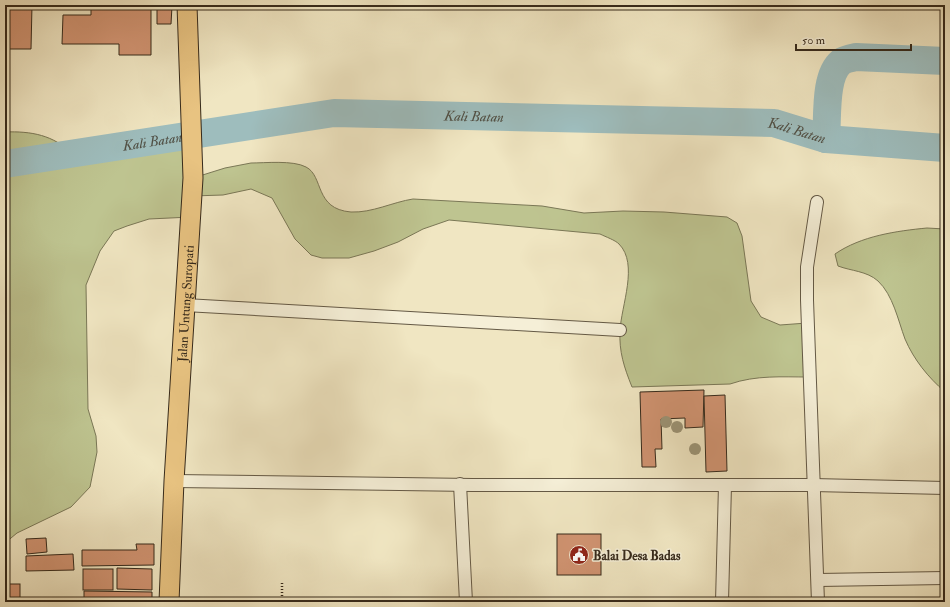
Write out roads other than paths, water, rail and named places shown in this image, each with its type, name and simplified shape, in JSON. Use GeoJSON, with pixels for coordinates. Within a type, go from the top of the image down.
{"type":"FeatureCollection","features":[{"type":"Feature","properties":{"kind":"main road","name":"Jalan Untung Suropati"},"geometry":{"type":"LineString","coordinates":[[169,602],[174,481],[193,178],[187,5]]}},
{"type":"Feature","properties":{"kind":"street"},"geometry":{"type":"LineString","coordinates":[[817,202],[807,267],[818,602]]}},
{"type":"Feature","properties":{"kind":"street"},"geometry":{"type":"LineString","coordinates":[[185,305],[620,330]]}},
{"type":"Feature","properties":{"kind":"street"},"geometry":{"type":"LineString","coordinates":[[174,481],[460,484],[813,485],[945,488]]}},
{"type":"Feature","properties":{"kind":"street"},"geometry":{"type":"LineString","coordinates":[[460,484],[466,602]]}},
{"type":"Feature","properties":{"kind":"street"},"geometry":{"type":"LineString","coordinates":[[722,602],[725,485]]}},
{"type":"Feature","properties":{"kind":"street"},"geometry":{"type":"LineString","coordinates":[[818,580],[945,578]]}},
{"type":"Feature","properties":{"kind":"waterway"},"geometry":{"type":"LineString","coordinates":[[826,139],[829,87],[836,68],[841,62],[846,59],[856,57],[945,61]]}},
{"type":"Feature","properties":{"kind":"waterway","name":"Kali Batan"},"geometry":{"type":"LineString","coordinates":[[5,164],[334,113],[774,123],[826,139],[945,148]]}},
{"type":"Feature","properties":{"kind":"place","name":"Balai Desa Badas"},"geometry":{"type":"Point","coordinates":[579,555]}}]}
